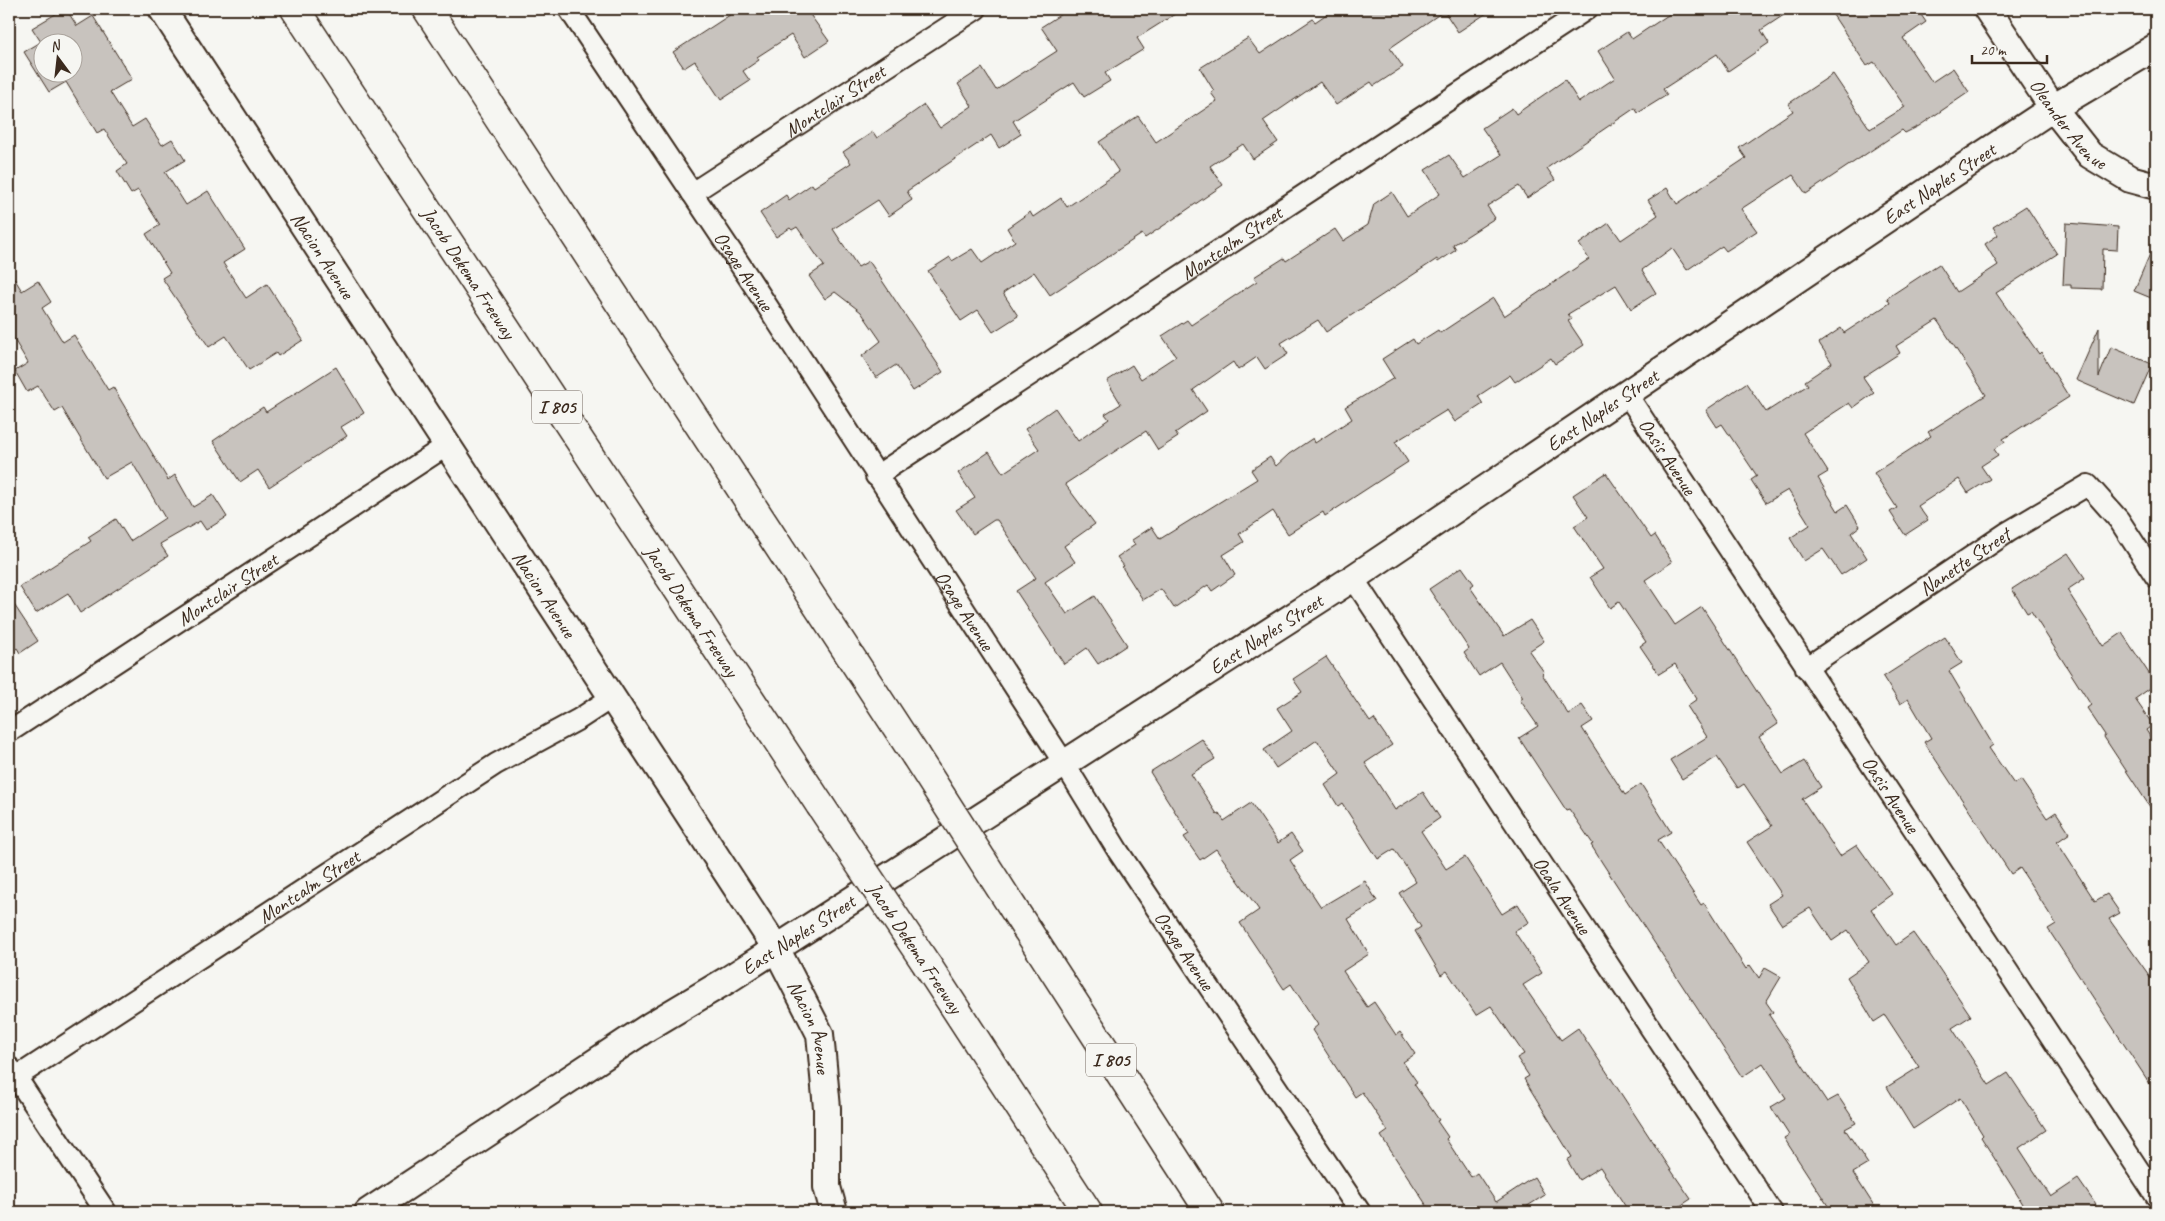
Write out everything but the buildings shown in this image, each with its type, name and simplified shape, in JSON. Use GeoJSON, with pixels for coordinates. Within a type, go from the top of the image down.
{"type":"FeatureCollection","features":[{"type":"Feature","properties":{"kind":"highway","name":"Jacob Dekema Freeway"},"geometry":{"type":"LineString","coordinates":[[295,9],[927,965],[1088,1212]]}},
{"type":"Feature","properties":{"kind":"highway","name":"I 805"},"geometry":{"type":"LineString","coordinates":[[427,9],[915,755],[1210,1212]]}},
{"type":"Feature","properties":{"kind":"highway"},"geometry":{"type":"LineString","coordinates":[[1013,908],[1202,1212]]}},
{"type":"Feature","properties":{"kind":"street","name":"Nacion Avenue"},"geometry":{"type":"LineString","coordinates":[[162,9],[776,948],[820,1034],[827,1108],[827,1187],[834,1212]]}},
{"type":"Feature","properties":{"kind":"street","name":"Osage Avenue"},"geometry":{"type":"LineString","coordinates":[[569,9],[692,193],[1064,763],[1124,859],[1360,1212]]}},
{"type":"Feature","properties":{"kind":"street","name":"Montclair Street"},"geometry":{"type":"LineString","coordinates":[[692,193],[976,9]]}},
{"type":"Feature","properties":{"kind":"street","name":"Montcalm Street"},"geometry":{"type":"LineString","coordinates":[[876,476],[1587,9]]}},
{"type":"Feature","properties":{"kind":"street","name":"Oleander Avenue"},"geometry":{"type":"LineString","coordinates":[[1987,9],[2053,108],[2090,156],[2130,179],[2156,186]]}},
{"type":"Feature","properties":{"kind":"street","name":"East Naples Street"},"geometry":{"type":"LineString","coordinates":[[368,1212],[643,1031],[776,948],[1353,578],[2053,108],[2156,47]]}},
{"type":"Feature","properties":{"kind":"street","name":"Oasis Avenue"},"geometry":{"type":"LineString","coordinates":[[1626,393],[2156,1196]]}},
{"type":"Feature","properties":{"kind":"street","name":"Montclair Street"},"geometry":{"type":"LineString","coordinates":[[9,732],[446,446]]}},
{"type":"Feature","properties":{"kind":"street","name":"Nanette Street"},"geometry":{"type":"LineString","coordinates":[[1806,668],[2008,532],[2088,485],[2119,520],[2156,577]]}},
{"type":"Feature","properties":{"kind":"street","name":"Ocala Avenue"},"geometry":{"type":"LineString","coordinates":[[1353,578],[1772,1212]]}},
{"type":"Feature","properties":{"kind":"street","name":"Montcalm Street"},"geometry":{"type":"LineString","coordinates":[[11,1075],[496,764],[579,719],[611,698]]}},
{"type":"Feature","properties":{"kind":"street"},"geometry":{"type":"LineString","coordinates":[[11,1075],[106,1212]]}}]}
